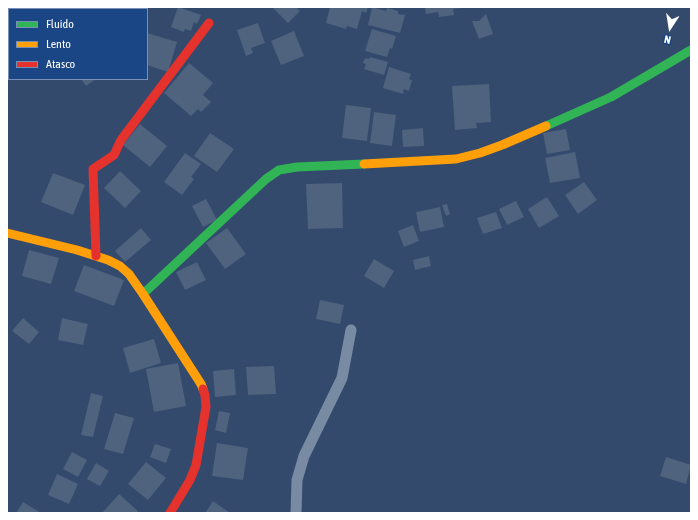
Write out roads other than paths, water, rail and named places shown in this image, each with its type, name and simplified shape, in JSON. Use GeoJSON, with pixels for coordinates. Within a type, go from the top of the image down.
{"type":"FeatureCollection","features":[{"type":"Feature","properties":{"kind":"street"},"geometry":{"type":"LineString","coordinates":[[96,256],[93,170],[114,155],[121,140],[209,23]]}},
{"type":"Feature","properties":{"kind":"street"},"geometry":{"type":"LineString","coordinates":[[143,294],[266,179],[279,170],[305,167],[456,159],[480,153],[502,146],[611,97],[691,50]]}},
{"type":"Feature","properties":{"kind":"street"},"geometry":{"type":"LineString","coordinates":[[7,233],[77,250],[108,260],[120,266],[143,294],[201,384],[205,395],[206,407],[196,465],[190,480],[170,513]]}},
{"type":"Feature","properties":{"kind":"street"},"geometry":{"type":"LineString","coordinates":[[296,513],[298,480],[304,456],[342,378],[351,330]]}}]}
